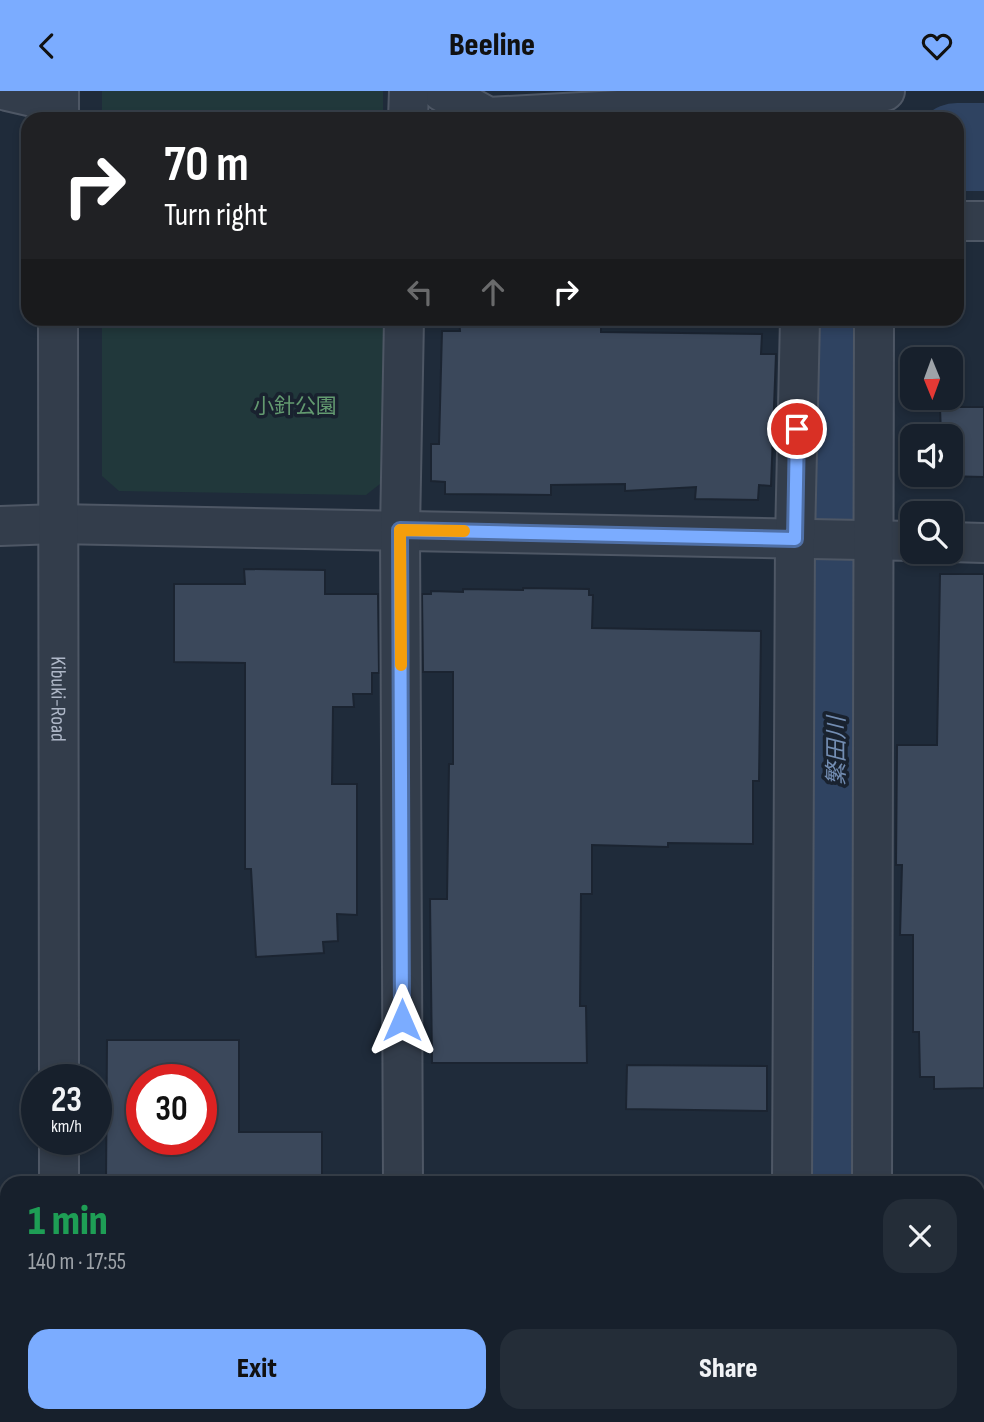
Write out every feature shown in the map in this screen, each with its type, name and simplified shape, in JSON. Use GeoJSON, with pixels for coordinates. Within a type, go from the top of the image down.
{"type":"FeatureCollection","features":[{"type":"Feature","properties":{"kind":"street"},"geometry":{"type":"LineString","coordinates":[[6,91],[59,104]]}},
{"type":"Feature","properties":{"kind":"street"},"geometry":{"type":"LineString","coordinates":[[408,112],[409,91]]}},
{"type":"Feature","properties":{"kind":"street"},"geometry":{"type":"LineString","coordinates":[[441,91],[479,112]]}},
{"type":"Feature","properties":{"kind":"street"},"geometry":{"type":"LineString","coordinates":[[714,112],[805,110],[885,91]]}},
{"type":"Feature","properties":{"kind":"street"},"geometry":{"type":"LineString","coordinates":[[964,221],[984,221]]}},
{"type":"Feature","properties":{"kind":"street","name":"Kibuki-Road"},"geometry":{"type":"LineString","coordinates":[[58,326],[59,1064]]}},
{"type":"Feature","properties":{"kind":"street"},"geometry":{"type":"LineString","coordinates":[[403,1176],[400,530],[404,326]]}},
{"type":"Feature","properties":{"kind":"street"},"geometry":{"type":"LineString","coordinates":[[792,1176],[795,539],[800,326]]}},
{"type":"Feature","properties":{"kind":"street"},"geometry":{"type":"LineString","coordinates":[[872,1176],[874,326]]}},
{"type":"Feature","properties":{"kind":"street"},"geometry":{"type":"LineString","coordinates":[[0,526],[57,524],[900,541]]}},
{"type":"Feature","properties":{"kind":"street"},"geometry":{"type":"LineString","coordinates":[[963,542],[984,543]]}},
{"type":"Feature","properties":{"kind":"street"},"geometry":{"type":"LineString","coordinates":[[59,1155],[59,1176]]}},
{"type":"Feature","properties":{"kind":"green space"},"geometry":{"type":"Polygon","coordinates":[[[102,91],[383,91],[383,112],[102,112],[102,91]]]}},
{"type":"Feature","properties":{"kind":"green space","name":"小針公園"},"geometry":{"type":"Polygon","coordinates":[[[102,326],[384,326],[385,480],[366,495],[119,491],[102,476],[102,326]]]}},
{"type":"Feature","properties":{"kind":"building"},"geometry":{"type":"Polygon","coordinates":[[[460,326],[601,326],[601,332],[762,334],[761,354],[776,354],[771,486],[759,485],[758,500],[695,499],[696,487],[625,491],[625,484],[551,485],[551,495],[445,494],[445,482],[431,481],[431,444],[439,444],[442,331],[460,331],[460,326]]]}},
{"type":"Feature","properties":{"kind":"building"},"geometry":{"type":"Polygon","coordinates":[[[984,407],[984,477],[963,477],[963,424],[941,424],[940,410],[984,407]]]}},
{"type":"Feature","properties":{"kind":"building"},"geometry":{"type":"Polygon","coordinates":[[[244,569],[325,570],[325,594],[378,594],[379,673],[372,673],[372,694],[353,694],[354,707],[333,707],[332,784],[357,784],[357,915],[337,914],[338,941],[323,942],[324,953],[256,957],[251,869],[245,869],[245,663],[174,662],[174,584],[245,584],[244,569]]]}},
{"type":"Feature","properties":{"kind":"building"},"geometry":{"type":"Polygon","coordinates":[[[940,574],[984,574],[984,1088],[934,1089],[934,1077],[920,1077],[919,1032],[913,1032],[913,935],[900,935],[902,865],[896,865],[897,745],[937,745],[940,574]]]}},
{"type":"Feature","properties":{"kind":"building"},"geometry":{"type":"Polygon","coordinates":[[[463,589],[589,589],[589,595],[593,595],[592,628],[761,631],[759,781],[753,781],[753,844],[668,843],[668,847],[592,845],[592,894],[581,894],[580,1006],[586,1006],[587,1063],[432,1063],[430,899],[447,899],[449,764],[453,764],[453,672],[423,672],[422,594],[431,594],[431,591],[463,592],[463,589]]]}},
{"type":"Feature","properties":{"kind":"building"},"geometry":{"type":"Polygon","coordinates":[[[107,1040],[239,1040],[239,1132],[322,1132],[322,1176],[106,1176],[106,1155],[112,1155],[112,1064],[107,1064],[107,1040]]]}},
{"type":"Feature","properties":{"kind":"building"},"geometry":{"type":"Polygon","coordinates":[[[627,1065],[767,1066],[767,1111],[626,1109],[627,1065]]]}},
{"type":"Feature","properties":{"kind":"waterway","name":"繁田川"},"geometry":{"type":"LineString","coordinates":[[964,147],[984,147]]}},
{"type":"Feature","properties":{"kind":"waterway","name":"繁田川"},"geometry":{"type":"LineString","coordinates":[[833,1176],[839,326]]}},
{"type":"Feature","properties":{"kind":"slow traffic"},"geometry":{"type":"LineString","coordinates":[[401,665],[400,530],[464,531]]}},
{"type":"Feature","properties":{"kind":"route"},"geometry":{"type":"LineString","coordinates":[[402,1020],[400,530],[795,539],[797,429]]}}]}
